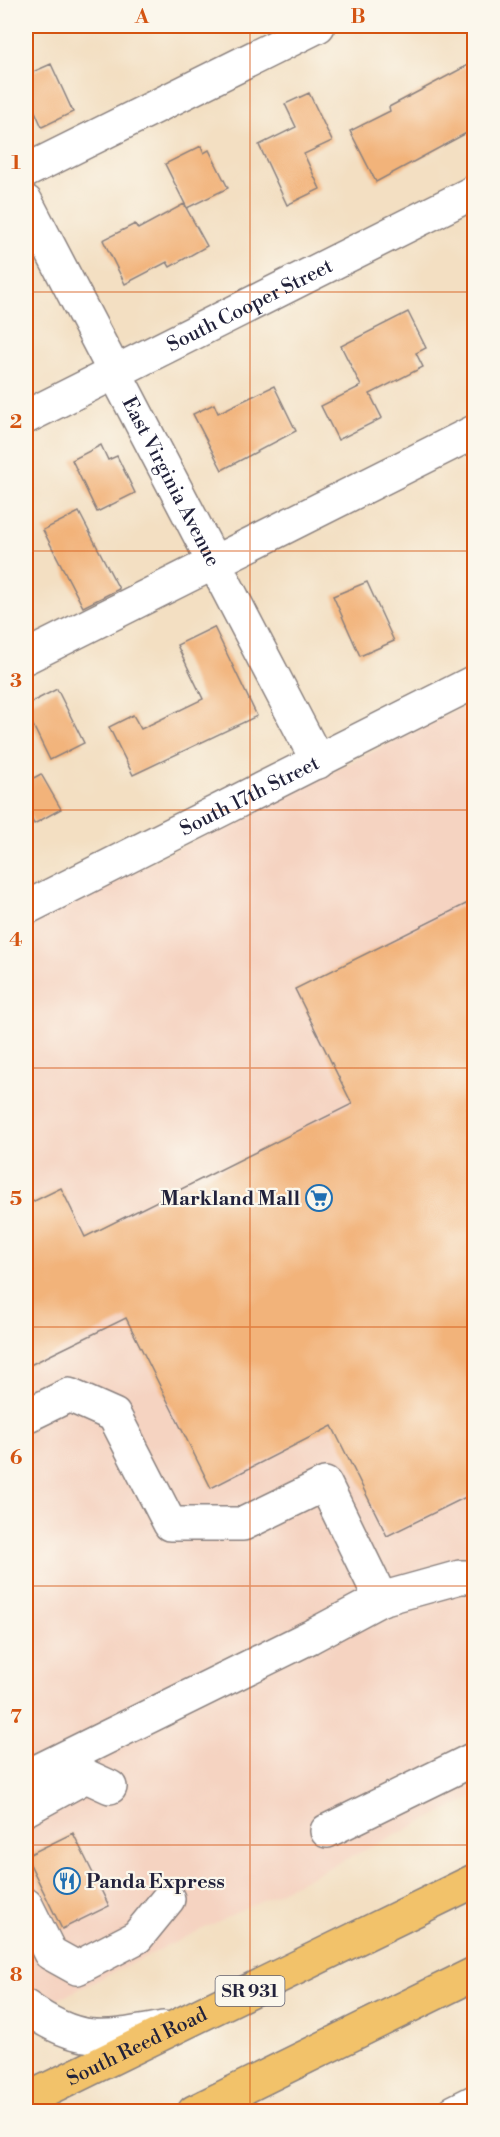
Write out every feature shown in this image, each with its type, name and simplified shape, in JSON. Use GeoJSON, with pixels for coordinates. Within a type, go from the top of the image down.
{"type":"FeatureCollection","features":[{"type":"Feature","properties":{"kind":"main road","name":"South Reed Road"},"geometry":{"type":"LineString","coordinates":[[26,2100],[474,1881]]}},
{"type":"Feature","properties":{"kind":"main road"},"geometry":{"type":"LineString","coordinates":[[194,2112],[474,1974]]}},
{"type":"Feature","properties":{"kind":"street"},"geometry":{"type":"LineString","coordinates":[[26,171],[318,26]]}},
{"type":"Feature","properties":{"kind":"street","name":"South Cooper Street"},"geometry":{"type":"LineString","coordinates":[[26,417],[474,192]]}},
{"type":"Feature","properties":{"kind":"street","name":"East Virginia Avenue"},"geometry":{"type":"LineString","coordinates":[[26,202],[318,762]]}},
{"type":"Feature","properties":{"kind":"street"},"geometry":{"type":"LineString","coordinates":[[26,657],[474,432]]}},
{"type":"Feature","properties":{"kind":"street","name":"South 17th Street"},"geometry":{"type":"LineString","coordinates":[[26,908],[474,682]]}},
{"type":"Feature","properties":{"kind":"street"},"geometry":{"type":"LineString","coordinates":[[26,1416],[69,1395],[114,1415],[170,1524],[243,1524],[325,1484],[381,1599]]}},
{"type":"Feature","properties":{"kind":"street"},"geometry":{"type":"LineString","coordinates":[[26,1777],[310,1637],[381,1599],[460,1577],[474,1577]]}},
{"type":"Feature","properties":{"kind":"street"},"geometry":{"type":"LineString","coordinates":[[327,1831],[474,1759]]}},
{"type":"Feature","properties":{"kind":"street"},"geometry":{"type":"LineString","coordinates":[[26,1809],[86,1776],[110,1787]]}},
{"type":"Feature","properties":{"kind":"street"},"geometry":{"type":"LineString","coordinates":[[26,1905],[50,1953],[77,1968],[137,1937],[168,1899]]}},
{"type":"Feature","properties":{"kind":"street"},"geometry":{"type":"LineString","coordinates":[[26,2007],[60,2028],[96,2038],[116,2037],[180,2025]]}},
{"type":"Feature","properties":{"kind":"street"},"geometry":{"type":"LineString","coordinates":[[454,2112],[474,2102]]}},
{"type":"Feature","properties":{"kind":"shaded area"},"geometry":{"type":"Polygon","coordinates":[[[474,701],[474,1797],[26,2015],[26,925],[474,701]]]}},
{"type":"Feature","properties":{"kind":"building"},"geometry":{"type":"Polygon","coordinates":[[[474,62],[474,129],[376,182],[350,131],[390,111],[389,107],[474,62]]]}},
{"type":"Feature","properties":{"kind":"building"},"geometry":{"type":"Polygon","coordinates":[[[51,64],[73,112],[42,127],[26,91],[26,75],[51,64]]]}},
{"type":"Feature","properties":{"kind":"building"},"geometry":{"type":"Polygon","coordinates":[[[309,93],[332,141],[304,154],[320,189],[287,205],[259,145],[296,127],[285,104],[309,93]]]}},
{"type":"Feature","properties":{"kind":"building"},"geometry":{"type":"Polygon","coordinates":[[[201,146],[204,153],[209,150],[228,188],[187,208],[165,164],[201,146]]]}},
{"type":"Feature","properties":{"kind":"building"},"geometry":{"type":"Polygon","coordinates":[[[184,204],[207,246],[170,267],[167,262],[125,284],[103,240],[135,224],[138,229],[184,204]]]}},
{"type":"Feature","properties":{"kind":"building"},"geometry":{"type":"Polygon","coordinates":[[[408,312],[426,348],[416,353],[423,367],[370,394],[382,418],[338,440],[321,406],[361,386],[341,346],[408,312]]]}},
{"type":"Feature","properties":{"kind":"building"},"geometry":{"type":"Polygon","coordinates":[[[274,386],[296,431],[222,470],[193,414],[214,404],[218,413],[274,386]]]}},
{"type":"Feature","properties":{"kind":"building"},"geometry":{"type":"Polygon","coordinates":[[[101,445],[108,460],[117,456],[135,493],[97,512],[72,460],[101,445]]]}},
{"type":"Feature","properties":{"kind":"building"},"geometry":{"type":"Polygon","coordinates":[[[79,512],[119,589],[83,607],[43,530],[79,512]]]}},
{"type":"Feature","properties":{"kind":"building"},"geometry":{"type":"Polygon","coordinates":[[[367,582],[394,641],[360,656],[333,596],[367,582]]]}},
{"type":"Feature","properties":{"kind":"building"},"geometry":{"type":"Polygon","coordinates":[[[214,627],[257,716],[133,775],[109,727],[133,715],[141,729],[203,699],[177,645],[214,627]]]}},
{"type":"Feature","properties":{"kind":"building"},"geometry":{"type":"Polygon","coordinates":[[[57,689],[84,743],[50,760],[26,711],[26,705],[57,689]]]}},
{"type":"Feature","properties":{"kind":"building"},"geometry":{"type":"Polygon","coordinates":[[[41,774],[61,809],[34,824],[26,808],[26,782],[41,774]]]}},
{"type":"Feature","properties":{"kind":"building","name":"Markland Mall"},"geometry":{"type":"Polygon","coordinates":[[[474,900],[474,1493],[387,1536],[332,1426],[211,1488],[126,1318],[26,1367],[26,1205],[61,1188],[85,1237],[352,1104],[295,989],[474,900]]]}},
{"type":"Feature","properties":{"kind":"building","name":"Panda Express"},"geometry":{"type":"Polygon","coordinates":[[[73,1833],[109,1906],[62,1929],[26,1856],[73,1833]]]}},
{"type":"Feature","properties":{"kind":"place","name":"Markland Mall"},"geometry":{"type":"Point","coordinates":[319,1198]}},
{"type":"Feature","properties":{"kind":"place","name":"Panda Express"},"geometry":{"type":"Point","coordinates":[67,1881]}}]}
